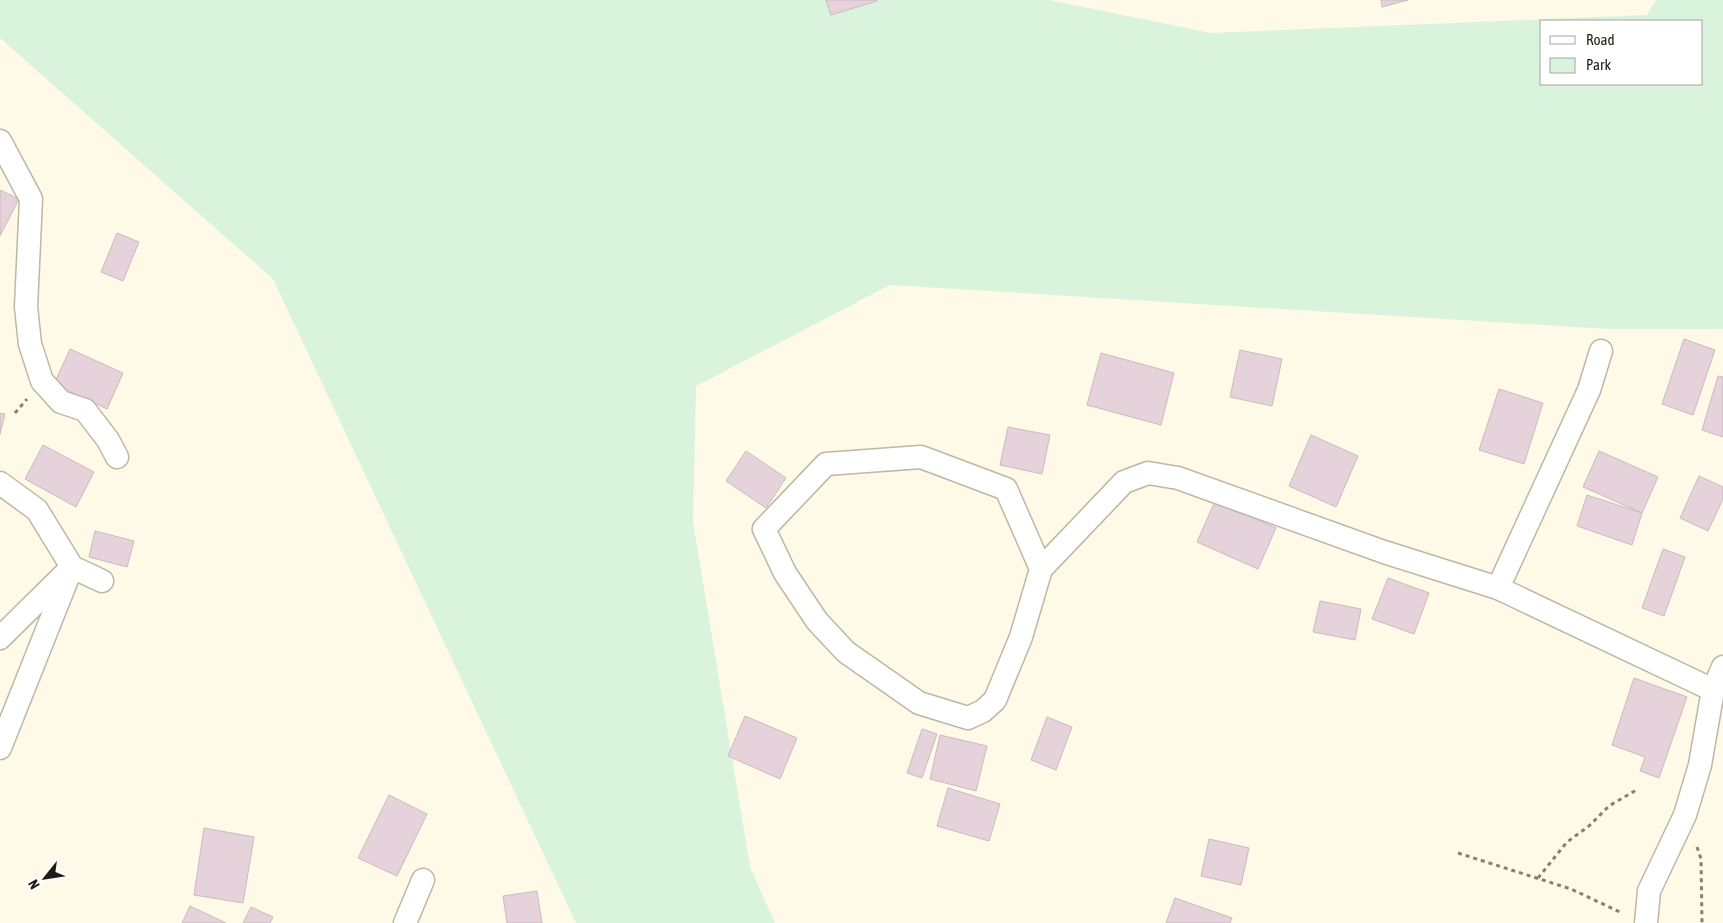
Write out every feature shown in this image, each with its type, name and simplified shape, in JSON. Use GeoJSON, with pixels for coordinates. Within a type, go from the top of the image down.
{"type":"FeatureCollection","features":[{"type":"Feature","properties":{"kind":"street"},"geometry":{"type":"LineString","coordinates":[[0,141],[31,200],[26,307],[30,344],[42,381],[61,402],[85,410],[108,440],[118,458]]}},
{"type":"Feature","properties":{"kind":"street"},"geometry":{"type":"LineString","coordinates":[[1498,588],[1589,390],[1601,352]]}},
{"type":"Feature","properties":{"kind":"street"},"geometry":{"type":"LineString","coordinates":[[1041,569],[1006,490],[921,457],[826,464],[764,529],[785,573],[817,621],[846,652],[919,703],[968,718],[983,711],[995,700],[1021,637],[1041,569],[1124,482],[1148,474],[1178,478],[1384,552],[1498,588],[1714,690]]}},
{"type":"Feature","properties":{"kind":"street"},"geometry":{"type":"LineString","coordinates":[[0,483],[37,510],[72,567],[102,582]]}},
{"type":"Feature","properties":{"kind":"street"},"geometry":{"type":"LineString","coordinates":[[0,638],[72,567]]}},
{"type":"Feature","properties":{"kind":"street"},"geometry":{"type":"LineString","coordinates":[[0,748],[72,567]]}},
{"type":"Feature","properties":{"kind":"street"},"geometry":{"type":"LineString","coordinates":[[1646,923],[1649,891],[1685,815],[1700,765],[1714,690],[1723,667]]}},
{"type":"Feature","properties":{"kind":"street"},"geometry":{"type":"LineString","coordinates":[[405,923],[423,880]]}},
{"type":"Feature","properties":{"kind":"path"},"geometry":{"type":"LineString","coordinates":[[1538,878],[1567,842],[1589,826],[1608,806],[1638,789]]}},
{"type":"Feature","properties":{"kind":"path"},"geometry":{"type":"LineString","coordinates":[[1685,815],[1701,859],[1702,923]]}},
{"type":"Feature","properties":{"kind":"path"},"geometry":{"type":"LineString","coordinates":[[1458,853],[1571,888],[1625,914]]}},
{"type":"Feature","properties":{"kind":"green space"},"geometry":{"type":"Polygon","coordinates":[[[0,0],[1049,0],[1211,33],[1647,15],[1656,0],[1723,0],[1723,329],[1608,329],[890,285],[696,386],[693,522],[750,867],[775,923],[576,923],[273,279],[0,38],[0,0]]]}},
{"type":"Feature","properties":{"kind":"building"},"geometry":{"type":"Polygon","coordinates":[[[826,0],[877,0],[877,1],[831,15],[826,0]]]}},
{"type":"Feature","properties":{"kind":"building"},"geometry":{"type":"Polygon","coordinates":[[[1381,0],[1408,0],[1382,7],[1381,0]]]}},
{"type":"Feature","properties":{"kind":"building"},"geometry":{"type":"Polygon","coordinates":[[[0,190],[19,199],[0,236],[0,190]]]}},
{"type":"Feature","properties":{"kind":"building"},"geometry":{"type":"Polygon","coordinates":[[[117,233],[139,242],[123,281],[101,272],[117,233]]]}},
{"type":"Feature","properties":{"kind":"building"},"geometry":{"type":"Polygon","coordinates":[[[1684,339],[1715,350],[1693,415],[1662,404],[1684,339]]]}},
{"type":"Feature","properties":{"kind":"building"},"geometry":{"type":"Polygon","coordinates":[[[70,349],[123,373],[107,409],[54,384],[70,349]]]}},
{"type":"Feature","properties":{"kind":"building"},"geometry":{"type":"Polygon","coordinates":[[[1240,350],[1282,359],[1272,406],[1230,397],[1240,350]]]}},
{"type":"Feature","properties":{"kind":"building"},"geometry":{"type":"Polygon","coordinates":[[[1101,353],[1174,373],[1161,425],[1087,405],[1101,353]]]}},
{"type":"Feature","properties":{"kind":"building"},"geometry":{"type":"Polygon","coordinates":[[[1718,376],[1723,377],[1723,437],[1702,430],[1718,376]]]}},
{"type":"Feature","properties":{"kind":"building"},"geometry":{"type":"Polygon","coordinates":[[[1499,389],[1543,403],[1524,464],[1479,450],[1499,389]]]}},
{"type":"Feature","properties":{"kind":"building"},"geometry":{"type":"Polygon","coordinates":[[[0,413],[5,414],[0,434],[0,413]]]}},
{"type":"Feature","properties":{"kind":"building"},"geometry":{"type":"Polygon","coordinates":[[[1008,427],[1050,435],[1042,474],[1000,465],[1008,427]]]}},
{"type":"Feature","properties":{"kind":"building"},"geometry":{"type":"Polygon","coordinates":[[[1311,435],[1358,456],[1336,507],[1289,486],[1311,435]]]}},
{"type":"Feature","properties":{"kind":"building"},"geometry":{"type":"Polygon","coordinates":[[[43,445],[94,472],[76,507],[25,479],[43,445]]]}},
{"type":"Feature","properties":{"kind":"building"},"geometry":{"type":"Polygon","coordinates":[[[746,451],[786,478],[766,508],[726,481],[746,451]]]}},
{"type":"Feature","properties":{"kind":"building"},"geometry":{"type":"Polygon","coordinates":[[[1599,451],[1658,477],[1642,513],[1583,487],[1599,451]]]}},
{"type":"Feature","properties":{"kind":"building"},"geometry":{"type":"Polygon","coordinates":[[[1699,476],[1723,487],[1723,499],[1708,531],[1680,518],[1699,476]]]}},
{"type":"Feature","properties":{"kind":"building"},"geometry":{"type":"Polygon","coordinates":[[[1587,495],[1642,513],[1632,545],[1577,526],[1587,495]]]}},
{"type":"Feature","properties":{"kind":"building"},"geometry":{"type":"Polygon","coordinates":[[[1215,501],[1276,528],[1258,569],[1197,542],[1215,501]]]}},
{"type":"Feature","properties":{"kind":"building"},"geometry":{"type":"Polygon","coordinates":[[[95,531],[134,541],[127,567],[89,557],[95,531]]]}},
{"type":"Feature","properties":{"kind":"building"},"geometry":{"type":"Polygon","coordinates":[[[1663,549],[1685,557],[1664,616],[1642,608],[1663,549]]]}},
{"type":"Feature","properties":{"kind":"building"},"geometry":{"type":"Polygon","coordinates":[[[1388,578],[1429,593],[1414,634],[1372,619],[1388,578]]]}},
{"type":"Feature","properties":{"kind":"building"},"geometry":{"type":"Polygon","coordinates":[[[1320,601],[1361,609],[1355,640],[1313,632],[1320,601]]]}},
{"type":"Feature","properties":{"kind":"building"},"geometry":{"type":"Polygon","coordinates":[[[1634,678],[1687,697],[1659,778],[1640,771],[1645,757],[1612,745],[1634,678]]]}},
{"type":"Feature","properties":{"kind":"building"},"geometry":{"type":"Polygon","coordinates":[[[745,716],[797,738],[780,779],[728,756],[745,716]]]}},
{"type":"Feature","properties":{"kind":"building"},"geometry":{"type":"Polygon","coordinates":[[[1047,717],[1072,727],[1056,770],[1031,760],[1047,717]]]}},
{"type":"Feature","properties":{"kind":"building"},"geometry":{"type":"Polygon","coordinates":[[[922,729],[937,734],[922,778],[907,773],[922,729]]]}},
{"type":"Feature","properties":{"kind":"building"},"geometry":{"type":"Polygon","coordinates":[[[940,735],[987,746],[976,791],[930,779],[940,735]]]}},
{"type":"Feature","properties":{"kind":"building"},"geometry":{"type":"Polygon","coordinates":[[[948,788],[1000,804],[989,841],[937,826],[948,788]]]}},
{"type":"Feature","properties":{"kind":"building"},"geometry":{"type":"Polygon","coordinates":[[[389,795],[427,814],[397,876],[358,858],[389,795]]]}},
{"type":"Feature","properties":{"kind":"building"},"geometry":{"type":"Polygon","coordinates":[[[204,828],[254,837],[243,903],[194,895],[204,828]]]}},
{"type":"Feature","properties":{"kind":"building"},"geometry":{"type":"Polygon","coordinates":[[[1209,839],[1249,848],[1241,885],[1201,876],[1209,839]]]}},
{"type":"Feature","properties":{"kind":"building"},"geometry":{"type":"Polygon","coordinates":[[[537,891],[542,923],[507,923],[503,896],[537,891]]]}},
{"type":"Feature","properties":{"kind":"building"},"geometry":{"type":"Polygon","coordinates":[[[1175,898],[1232,918],[1230,923],[1166,923],[1175,898]]]}},
{"type":"Feature","properties":{"kind":"building"},"geometry":{"type":"Polygon","coordinates":[[[190,906],[226,923],[182,923],[190,906]]]}},
{"type":"Feature","properties":{"kind":"building"},"geometry":{"type":"Polygon","coordinates":[[[251,907],[273,917],[270,923],[243,923],[251,907]]]}}]}
